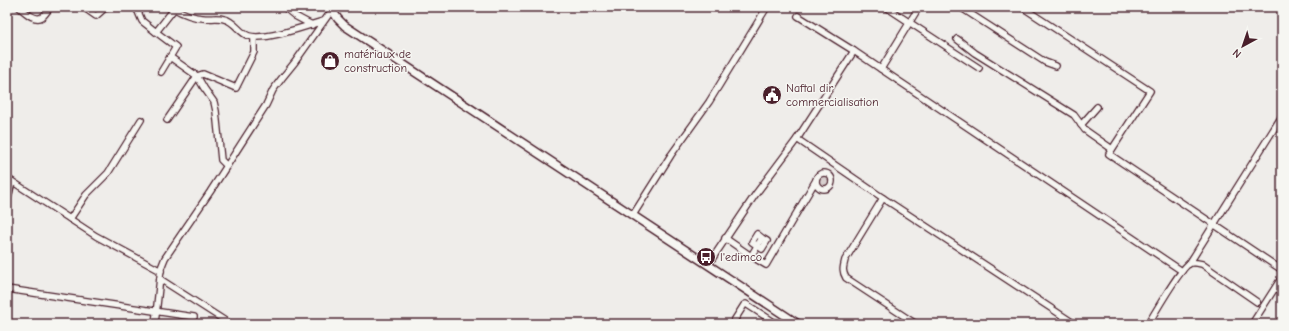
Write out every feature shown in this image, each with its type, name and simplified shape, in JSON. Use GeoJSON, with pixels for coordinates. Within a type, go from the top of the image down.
{"type":"FeatureCollection","features":[{"type":"Feature","properties":{"kind":"main road"},"geometry":{"type":"LineString","coordinates":[[331,9],[345,26],[798,324]]}},
{"type":"Feature","properties":{"kind":"street"},"geometry":{"type":"LineString","coordinates":[[19,7],[29,15],[38,19],[42,18],[50,7]]}},
{"type":"Feature","properties":{"kind":"street"},"geometry":{"type":"LineString","coordinates":[[83,7],[96,16],[106,7]]}},
{"type":"Feature","properties":{"kind":"street"},"geometry":{"type":"LineString","coordinates":[[136,7],[142,21],[176,47],[161,72]]}},
{"type":"Feature","properties":{"kind":"street"},"geometry":{"type":"LineString","coordinates":[[284,7],[295,16],[312,25]]}},
{"type":"Feature","properties":{"kind":"street"},"geometry":{"type":"LineString","coordinates":[[634,215],[671,155],[712,97],[767,7]]}},
{"type":"Feature","properties":{"kind":"street"},"geometry":{"type":"LineString","coordinates":[[886,7],[979,68]]}},
{"type":"Feature","properties":{"kind":"street"},"geometry":{"type":"LineString","coordinates":[[881,68],[919,7]]}},
{"type":"Feature","properties":{"kind":"street"},"geometry":{"type":"LineString","coordinates":[[960,7],[1045,62],[1056,66]]}},
{"type":"Feature","properties":{"kind":"street"},"geometry":{"type":"LineString","coordinates":[[1022,7],[1150,91],[1109,154],[1282,270]]}},
{"type":"Feature","properties":{"kind":"street"},"geometry":{"type":"LineString","coordinates":[[156,32],[173,8],[180,12],[201,18],[223,18],[230,21],[244,34],[254,37],[298,30],[323,21]]}},
{"type":"Feature","properties":{"kind":"street"},"geometry":{"type":"LineString","coordinates":[[155,324],[161,271],[165,258],[227,166],[266,105],[273,90],[295,62],[331,9]]}},
{"type":"Feature","properties":{"kind":"street"},"geometry":{"type":"LineString","coordinates":[[798,16],[881,68],[1182,271]]}},
{"type":"Feature","properties":{"kind":"street"},"geometry":{"type":"LineString","coordinates":[[167,120],[197,76],[203,74],[236,88],[254,52],[254,37]]}},
{"type":"Feature","properties":{"kind":"street"},"geometry":{"type":"LineString","coordinates":[[957,39],[975,53],[1074,115],[1085,130],[1112,149]]}},
{"type":"Feature","properties":{"kind":"street"},"geometry":{"type":"LineString","coordinates":[[708,265],[755,195],[797,139],[854,51]]}},
{"type":"Feature","properties":{"kind":"street"},"geometry":{"type":"LineString","coordinates":[[170,57],[197,76],[214,102],[221,160],[227,166]]}},
{"type":"Feature","properties":{"kind":"street"},"geometry":{"type":"LineString","coordinates":[[1081,126],[1097,107]]}},
{"type":"Feature","properties":{"kind":"street"},"geometry":{"type":"LineString","coordinates":[[1148,324],[1182,271],[1189,264],[1282,116]]}},
{"type":"Feature","properties":{"kind":"street"},"geometry":{"type":"LineString","coordinates":[[70,219],[86,195],[108,174],[141,120]]}},
{"type":"Feature","properties":{"kind":"street"},"geometry":{"type":"LineString","coordinates":[[797,139],[883,198],[1075,324]]}},
{"type":"Feature","properties":{"kind":"street"},"geometry":{"type":"LineString","coordinates":[[7,202],[9,180],[96,236],[161,271]]}},
{"type":"Feature","properties":{"kind":"street"},"geometry":{"type":"LineString","coordinates":[[725,238],[750,256],[766,265],[816,180]]}},
{"type":"Feature","properties":{"kind":"street"},"geometry":{"type":"LineString","coordinates":[[883,198],[845,260],[843,272],[846,278],[916,324]]}},
{"type":"Feature","properties":{"kind":"street"},"geometry":{"type":"LineString","coordinates":[[750,256],[757,246],[762,249],[767,241],[762,238]]}},
{"type":"Feature","properties":{"kind":"street"},"geometry":{"type":"LineString","coordinates":[[1189,264],[1197,262],[1202,264],[1257,302]]}},
{"type":"Feature","properties":{"kind":"street"},"geometry":{"type":"LineString","coordinates":[[1252,324],[1282,277]]}},
{"type":"Feature","properties":{"kind":"street"},"geometry":{"type":"LineString","coordinates":[[160,279],[230,324]]}},
{"type":"Feature","properties":{"kind":"street"},"geometry":{"type":"LineString","coordinates":[[7,289],[194,317]]}},
{"type":"Feature","properties":{"kind":"street"},"geometry":{"type":"LineString","coordinates":[[732,324],[744,304],[746,304],[777,324]]}},
{"type":"Feature","properties":{"kind":"street"},"geometry":{"type":"LineString","coordinates":[[217,324],[219,317]]}},
{"type":"Feature","properties":{"kind":"shaded area"},"geometry":{"type":"Polygon","coordinates":[[[824,176],[829,181],[824,186],[819,181],[824,176]]]}},
{"type":"Feature","properties":{"kind":"place","name":"matériaux de construction"},"geometry":{"type":"Point","coordinates":[330,61]}},
{"type":"Feature","properties":{"kind":"place","name":"Naftal dir commercialisation"},"geometry":{"type":"Point","coordinates":[772,95]}},
{"type":"Feature","properties":{"kind":"place","name":"l'edimco"},"geometry":{"type":"Point","coordinates":[706,257]}}]}
